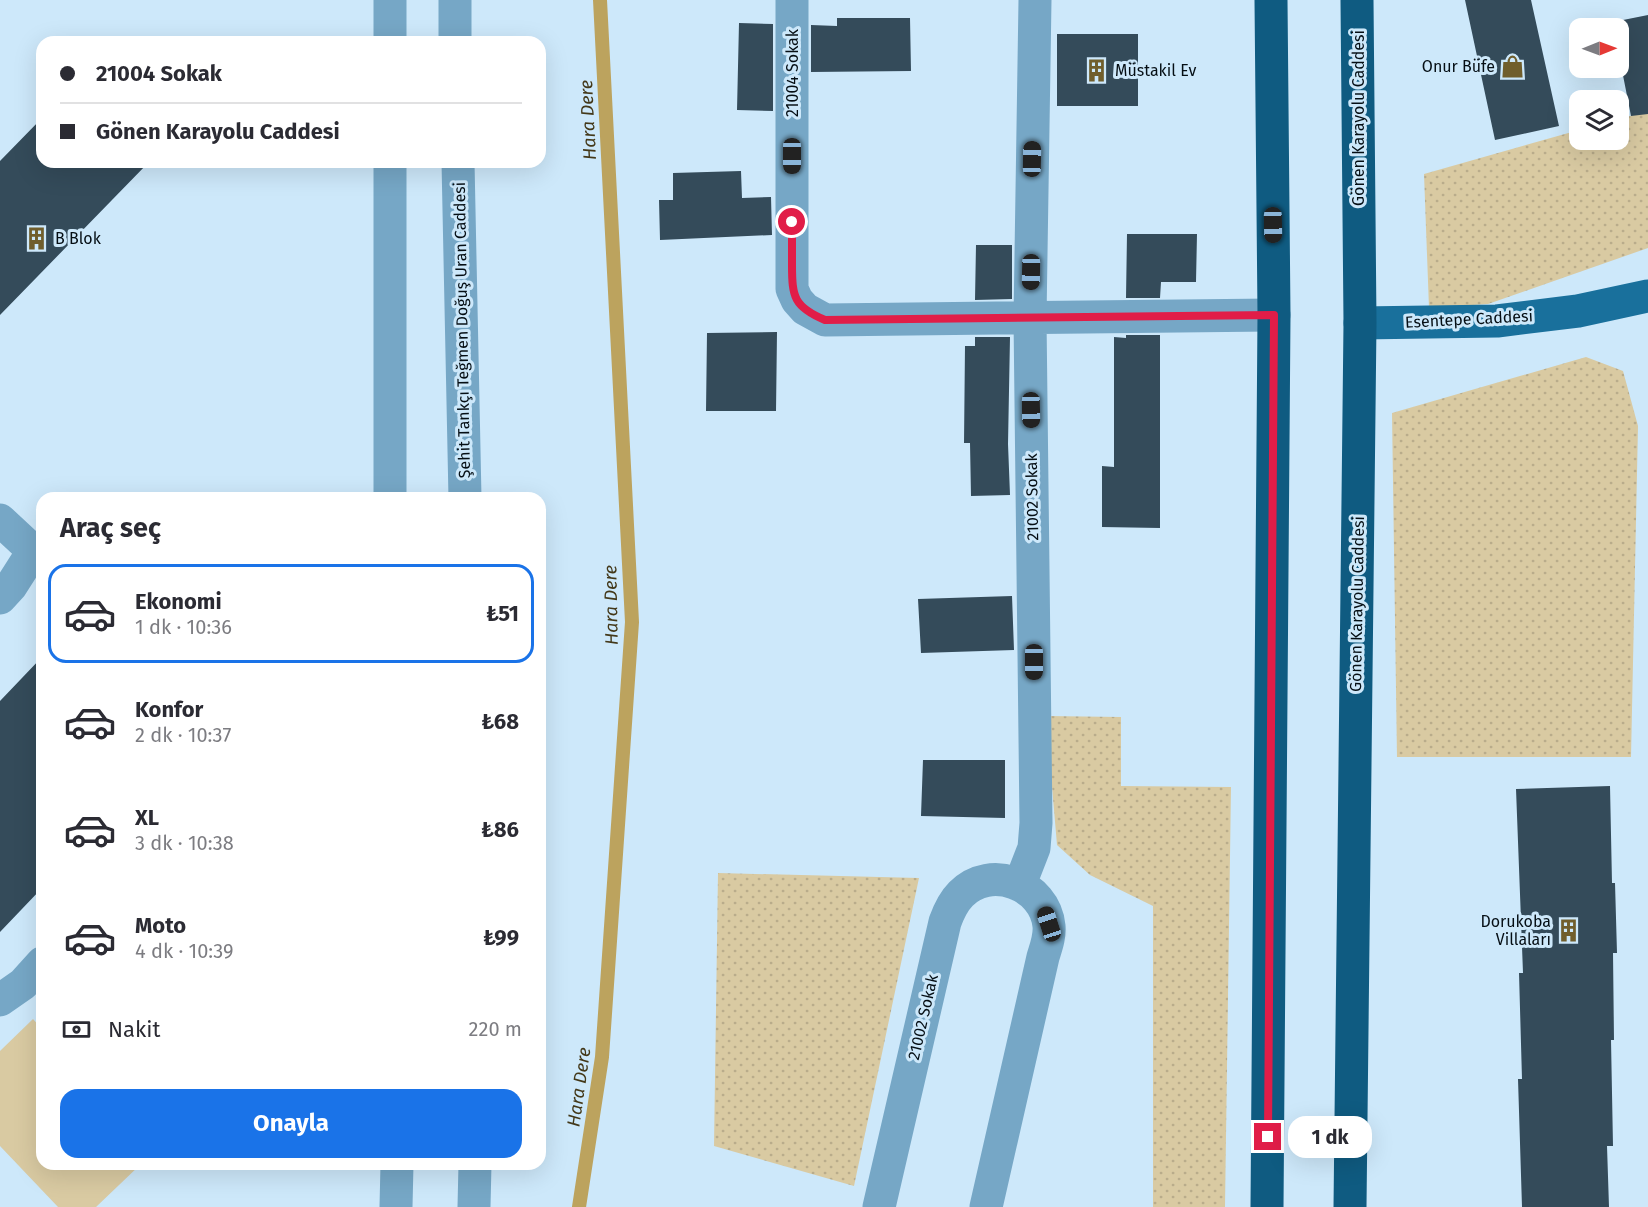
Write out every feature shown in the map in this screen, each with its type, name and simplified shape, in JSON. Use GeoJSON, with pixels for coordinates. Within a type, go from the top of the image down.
{"type":"FeatureCollection","features":[{"type":"Feature","properties":{"kind":"highway"},"geometry":{"type":"LineString","coordinates":[[1267,1207],[1274,315],[1271,0]]}},
{"type":"Feature","properties":{"kind":"highway","name":"Gönen Karayolu Caddesi"},"geometry":{"type":"LineString","coordinates":[[1350,1207],[1360,323],[1357,0]]}},
{"type":"Feature","properties":{"kind":"main road","name":"Esentepe Caddesi"},"geometry":{"type":"LineString","coordinates":[[1360,323],[1497,321],[1578,311],[1648,296]]}},
{"type":"Feature","properties":{"kind":"street"},"geometry":{"type":"LineString","coordinates":[[390,0],[390,36]]}},
{"type":"Feature","properties":{"kind":"street"},"geometry":{"type":"LineString","coordinates":[[454,0],[455,36]]}},
{"type":"Feature","properties":{"kind":"street","name":"21004 Sokak"},"geometry":{"type":"LineString","coordinates":[[792,0],[792,289],[797,300],[805,309],[825,320],[1030,318]]}},
{"type":"Feature","properties":{"kind":"street","name":"21002 Sokak"},"geometry":{"type":"LineString","coordinates":[[879,1207],[945,922],[951,906],[973,884],[1004,879],[1020,884],[1034,848],[1036,823],[1030,318],[1035,0]]}},
{"type":"Feature","properties":{"kind":"street"},"geometry":{"type":"LineString","coordinates":[[390,168],[390,492]]}},
{"type":"Feature","properties":{"kind":"street","name":"Şehit Tankçı Teğmen Doğuş Uran Caddesi"},"geometry":{"type":"LineString","coordinates":[[458,168],[465,492]]}},
{"type":"Feature","properties":{"kind":"street"},"geometry":{"type":"LineString","coordinates":[[1030,318],[1274,315]]}},
{"type":"Feature","properties":{"kind":"street"},"geometry":{"type":"LineString","coordinates":[[0,520],[36,553]]}},
{"type":"Feature","properties":{"kind":"street"},"geometry":{"type":"LineString","coordinates":[[0,598],[36,557]]}},
{"type":"Feature","properties":{"kind":"street"},"geometry":{"type":"LineString","coordinates":[[986,1207],[1048,941],[1049,924],[1043,908],[1034,895],[1020,884]]}},
{"type":"Feature","properties":{"kind":"street"},"geometry":{"type":"LineString","coordinates":[[0,1000],[23,984],[36,970]]}},
{"type":"Feature","properties":{"kind":"street"},"geometry":{"type":"LineString","coordinates":[[396,1207],[397,1170]]}},
{"type":"Feature","properties":{"kind":"street"},"geometry":{"type":"LineString","coordinates":[[474,1207],[475,1170]]}},
{"type":"Feature","properties":{"kind":"shaded area"},"geometry":{"type":"Polygon","coordinates":[[[1648,111],[1648,248],[1488,304],[1429,308],[1424,174],[1569,133],[1569,150],[1629,150],[1629,116],[1648,111]]]}},
{"type":"Feature","properties":{"kind":"shaded area"},"geometry":{"type":"Polygon","coordinates":[[[1586,357],[1623,371],[1638,426],[1631,757],[1397,757],[1392,413],[1586,357]]]}},
{"type":"Feature","properties":{"kind":"shaded area"},"geometry":{"type":"Polygon","coordinates":[[[1046,716],[1121,717],[1121,786],[1231,787],[1225,1207],[1153,1207],[1153,906],[1090,875],[1057,845],[1046,716]]]}},
{"type":"Feature","properties":{"kind":"shaded area"},"geometry":{"type":"Polygon","coordinates":[[[718,873],[919,878],[854,1186],[714,1146],[718,873]]]}},
{"type":"Feature","properties":{"kind":"shaded area"},"geometry":{"type":"Polygon","coordinates":[[[33,1019],[36,1022],[36,1170],[135,1170],[96,1207],[58,1207],[0,1146],[0,1051],[33,1019]]]}},
{"type":"Feature","properties":{"kind":"building","name":"Onur Büfe"},"geometry":{"type":"Polygon","coordinates":[[[1465,0],[1531,0],[1559,126],[1495,140],[1465,0]]]}},
{"type":"Feature","properties":{"kind":"building"},"geometry":{"type":"Polygon","coordinates":[[[1648,15],[1648,114],[1631,116],[1629,90],[1626,90],[1624,78],[1629,78],[1629,19],[1648,15]]]}},
{"type":"Feature","properties":{"kind":"building"},"geometry":{"type":"Polygon","coordinates":[[[837,18],[910,18],[911,71],[811,72],[811,25],[837,26],[837,18]]]}},
{"type":"Feature","properties":{"kind":"building"},"geometry":{"type":"Polygon","coordinates":[[[739,23],[773,24],[773,111],[737,110],[739,23]]]}},
{"type":"Feature","properties":{"kind":"building","name":"Müstakil Ev"},"geometry":{"type":"Polygon","coordinates":[[[1057,34],[1138,34],[1138,106],[1057,106],[1057,34]]]}},
{"type":"Feature","properties":{"kind":"building","name":"B Blok"},"geometry":{"type":"Polygon","coordinates":[[[36,124],[36,168],[143,168],[0,315],[0,161],[36,124]]]}},
{"type":"Feature","properties":{"kind":"building"},"geometry":{"type":"Polygon","coordinates":[[[741,171],[742,198],[771,197],[772,235],[660,240],[659,200],[673,200],[673,173],[741,171]]]}},
{"type":"Feature","properties":{"kind":"building"},"geometry":{"type":"Polygon","coordinates":[[[1127,234],[1197,234],[1196,282],[1161,282],[1160,298],[1126,298],[1127,234]]]}},
{"type":"Feature","properties":{"kind":"building"},"geometry":{"type":"Polygon","coordinates":[[[976,245],[1012,245],[1012,299],[975,300],[976,245]]]}},
{"type":"Feature","properties":{"kind":"building"},"geometry":{"type":"Polygon","coordinates":[[[777,332],[776,411],[706,411],[707,333],[777,332]]]}},
{"type":"Feature","properties":{"kind":"building"},"geometry":{"type":"Polygon","coordinates":[[[1126,335],[1160,335],[1160,528],[1102,527],[1102,466],[1114,467],[1114,337],[1126,338],[1126,335]]]}},
{"type":"Feature","properties":{"kind":"building"},"geometry":{"type":"Polygon","coordinates":[[[975,337],[1010,337],[1008,444],[1010,495],[971,496],[970,443],[964,443],[965,346],[975,346],[975,337]]]}},
{"type":"Feature","properties":{"kind":"building"},"geometry":{"type":"Polygon","coordinates":[[[1012,596],[1014,650],[921,653],[918,599],[1012,596]]]}},
{"type":"Feature","properties":{"kind":"building"},"geometry":{"type":"Polygon","coordinates":[[[36,663],[36,894],[0,932],[0,701],[36,663]]]}},
{"type":"Feature","properties":{"kind":"building"},"geometry":{"type":"Polygon","coordinates":[[[923,760],[1005,760],[1005,818],[921,816],[923,760]]]}},
{"type":"Feature","properties":{"kind":"building"},"geometry":{"type":"Polygon","coordinates":[[[1610,786],[1612,883],[1615,883],[1617,953],[1613,953],[1614,1040],[1611,1040],[1613,1146],[1607,1146],[1609,1207],[1522,1207],[1518,1079],[1522,1079],[1519,973],[1523,973],[1516,789],[1610,786]]]}},
{"type":"Feature","properties":{"kind":"waterway","name":"Hara Dere"},"geometry":{"type":"LineString","coordinates":[[579,1207],[602,1057],[632,622],[600,0]]}},
{"type":"Feature","properties":{"kind":"place","name":"Onur Büfe"},"geometry":{"type":"Point","coordinates":[1513,66]}},
{"type":"Feature","properties":{"kind":"place","name":"Müstakil Ev"},"geometry":{"type":"Point","coordinates":[1097,70]}},
{"type":"Feature","properties":{"kind":"place","name":"B Blok"},"geometry":{"type":"Point","coordinates":[37,238]}},
{"type":"Feature","properties":{"kind":"place","name":"Dorukoba Villaları"},"geometry":{"type":"Point","coordinates":[1569,930]}},
{"type":"Feature","properties":{"kind":"route"},"geometry":{"type":"LineString","coordinates":[[792,222],[792,289],[797,300],[805,309],[825,320],[1274,315],[1268,1137]]}}]}
